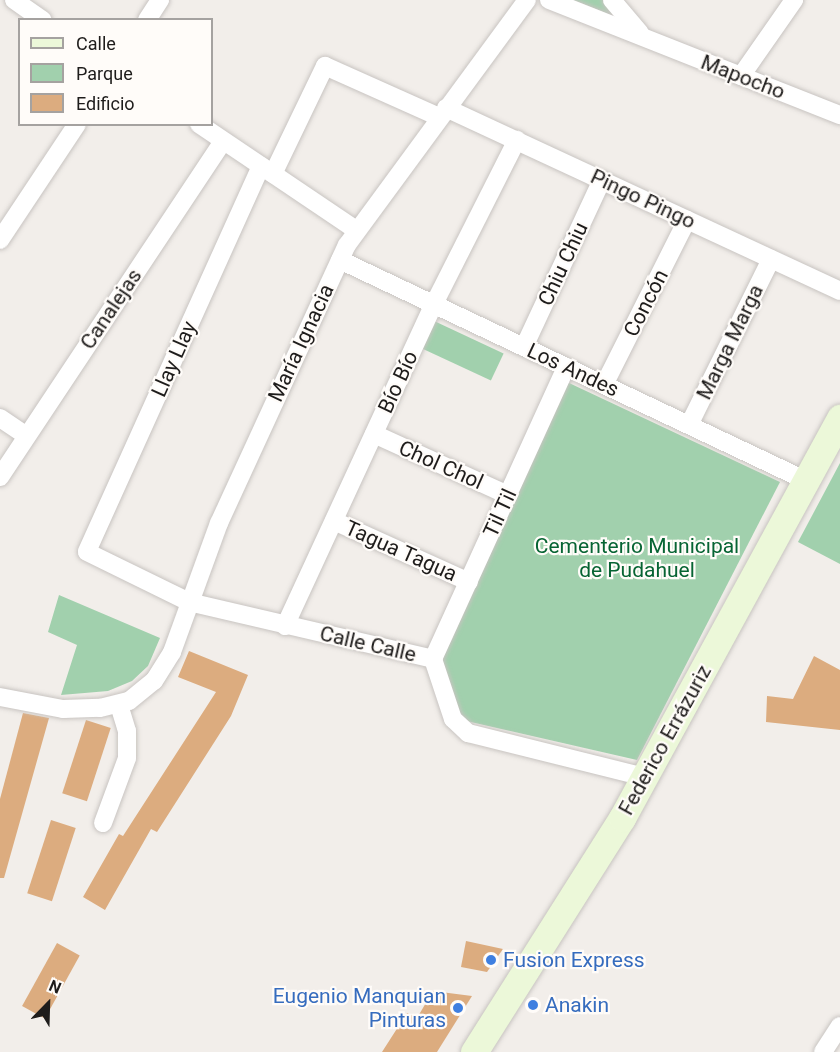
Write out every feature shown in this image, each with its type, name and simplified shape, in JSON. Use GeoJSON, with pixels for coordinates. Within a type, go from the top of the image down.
{"type":"FeatureCollection","features":[{"type":"Feature","properties":{"kind":"street"},"geometry":{"type":"LineString","coordinates":[[0,4],[3,0]]}},
{"type":"Feature","properties":{"kind":"street"},"geometry":{"type":"LineString","coordinates":[[14,0],[40,18]]}},
{"type":"Feature","properties":{"kind":"street"},"geometry":{"type":"LineString","coordinates":[[148,18],[160,0]]}},
{"type":"Feature","properties":{"kind":"street","name":"María Ignacia"},"geometry":{"type":"LineString","coordinates":[[119,705],[138,696],[162,671],[219,523],[356,230],[527,0]]}},
{"type":"Feature","properties":{"kind":"street","name":"Mapocho"},"geometry":{"type":"LineString","coordinates":[[549,0],[840,115]]}},
{"type":"Feature","properties":{"kind":"street","name":"Mapocho"},"geometry":{"type":"LineString","coordinates":[[612,0],[645,39]]}},
{"type":"Feature","properties":{"kind":"street"},"geometry":{"type":"LineString","coordinates":[[741,76],[794,0]]}},
{"type":"Feature","properties":{"kind":"street","name":"Pingo Pingo"},"geometry":{"type":"LineString","coordinates":[[325,66],[517,140],[840,291]]}},
{"type":"Feature","properties":{"kind":"street","name":"Llay Llay"},"geometry":{"type":"LineString","coordinates":[[87,552],[267,170],[325,66]]}},
{"type":"Feature","properties":{"kind":"street"},"geometry":{"type":"LineString","coordinates":[[0,240],[76,126]]}},
{"type":"Feature","properties":{"kind":"street"},"geometry":{"type":"LineString","coordinates":[[202,126],[356,230]]}},
{"type":"Feature","properties":{"kind":"street","name":"Bío Bío"},"geometry":{"type":"LineString","coordinates":[[285,626],[434,304],[517,140]]}},
{"type":"Feature","properties":{"kind":"street","name":"Canalejas"},"geometry":{"type":"LineString","coordinates":[[0,477],[223,141]]}},
{"type":"Feature","properties":{"kind":"street","name":"Chiu Chiu"},"geometry":{"type":"LineString","coordinates":[[524,347],[602,180]]}},
{"type":"Feature","properties":{"kind":"street","name":"Concón"},"geometry":{"type":"LineString","coordinates":[[604,385],[687,220]]}},
{"type":"Feature","properties":{"kind":"street","name":"Los Andes"},"geometry":{"type":"LineString","coordinates":[[340,260],[807,481]]}},
{"type":"Feature","properties":{"kind":"street","name":"Marga Marga"},"geometry":{"type":"LineString","coordinates":[[689,425],[771,260]]}},
{"type":"Feature","properties":{"kind":"street","name":"Til Til"},"geometry":{"type":"LineString","coordinates":[[434,659],[566,367]]}},
{"type":"Feature","properties":{"kind":"street"},"geometry":{"type":"LineString","coordinates":[[0,418],[27,436]]}},
{"type":"Feature","properties":{"kind":"street","name":"Federico Errázuriz"},"geometry":{"type":"LineString","coordinates":[[474,1052],[645,777],[840,418]]}},
{"type":"Feature","properties":{"kind":"street","name":"Chol Chol"},"geometry":{"type":"LineString","coordinates":[[374,434],[508,495]]}},
{"type":"Feature","properties":{"kind":"street","name":"Tagua Tagua"},"geometry":{"type":"LineString","coordinates":[[334,521],[469,582]]}},
{"type":"Feature","properties":{"kind":"street","name":"Calle Calle"},"geometry":{"type":"LineString","coordinates":[[87,552],[189,602],[434,659],[453,719],[468,733],[645,777]]}},
{"type":"Feature","properties":{"kind":"street"},"geometry":{"type":"LineString","coordinates":[[0,697],[63,709],[119,705],[127,731],[127,758],[104,823]]}},
{"type":"Feature","properties":{"kind":"street"},"geometry":{"type":"LineString","coordinates":[[823,1052],[840,1026]]}},
{"type":"Feature","properties":{"kind":"green space"},"geometry":{"type":"Polygon","coordinates":[[[573,0],[604,0],[613,16],[573,0]]]}},
{"type":"Feature","properties":{"kind":"green space"},"geometry":{"type":"Polygon","coordinates":[[[432,320],[504,353],[491,381],[419,347],[432,320]]]}},
{"type":"Feature","properties":{"kind":"green space","name":"Cementerio Municipal de Pudahuel"},"geometry":{"type":"Polygon","coordinates":[[[567,382],[780,482],[637,760],[462,720],[438,665],[567,382]]]}},
{"type":"Feature","properties":{"kind":"green space"},"geometry":{"type":"Polygon","coordinates":[[[840,463],[840,564],[798,542],[840,463]]]}},
{"type":"Feature","properties":{"kind":"green space"},"geometry":{"type":"Polygon","coordinates":[[[59,595],[160,638],[148,666],[132,681],[108,691],[61,695],[77,645],[48,632],[59,595]]]}},
{"type":"Feature","properties":{"kind":"building"},"geometry":{"type":"Polygon","coordinates":[[[189,651],[248,675],[231,716],[157,832],[151,829],[105,910],[83,897],[119,834],[123,836],[216,692],[178,677],[189,651]]]}},
{"type":"Feature","properties":{"kind":"building"},"geometry":{"type":"Polygon","coordinates":[[[814,656],[840,670],[840,730],[766,722],[767,696],[793,699],[814,656]]]}},
{"type":"Feature","properties":{"kind":"building"},"geometry":{"type":"Polygon","coordinates":[[[23,713],[49,718],[4,878],[0,878],[0,799],[23,713]]]}},
{"type":"Feature","properties":{"kind":"building"},"geometry":{"type":"Polygon","coordinates":[[[86,720],[111,728],[87,801],[62,793],[86,720]]]}},
{"type":"Feature","properties":{"kind":"building"},"geometry":{"type":"Polygon","coordinates":[[[51,820],[76,828],[52,901],[27,893],[51,820]]]}},
{"type":"Feature","properties":{"kind":"building"},"geometry":{"type":"Polygon","coordinates":[[[466,941],[503,949],[487,972],[461,967],[466,941]]]}},
{"type":"Feature","properties":{"kind":"building"},"geometry":{"type":"Polygon","coordinates":[[[57,943],[80,956],[45,1019],[22,1006],[57,943]]]}},
{"type":"Feature","properties":{"kind":"building"},"geometry":{"type":"Polygon","coordinates":[[[433,991],[472,996],[437,1052],[382,1052],[407,1013],[417,1018],[433,991]]]}},
{"type":"Feature","properties":{"kind":"place","name":"Fusion Express"},"geometry":{"type":"Point","coordinates":[491,960]}},
{"type":"Feature","properties":{"kind":"place","name":"Anakin"},"geometry":{"type":"Point","coordinates":[533,1005]}},
{"type":"Feature","properties":{"kind":"place","name":"Eugenio Manquian Pinturas"},"geometry":{"type":"Point","coordinates":[458,1008]}}]}
